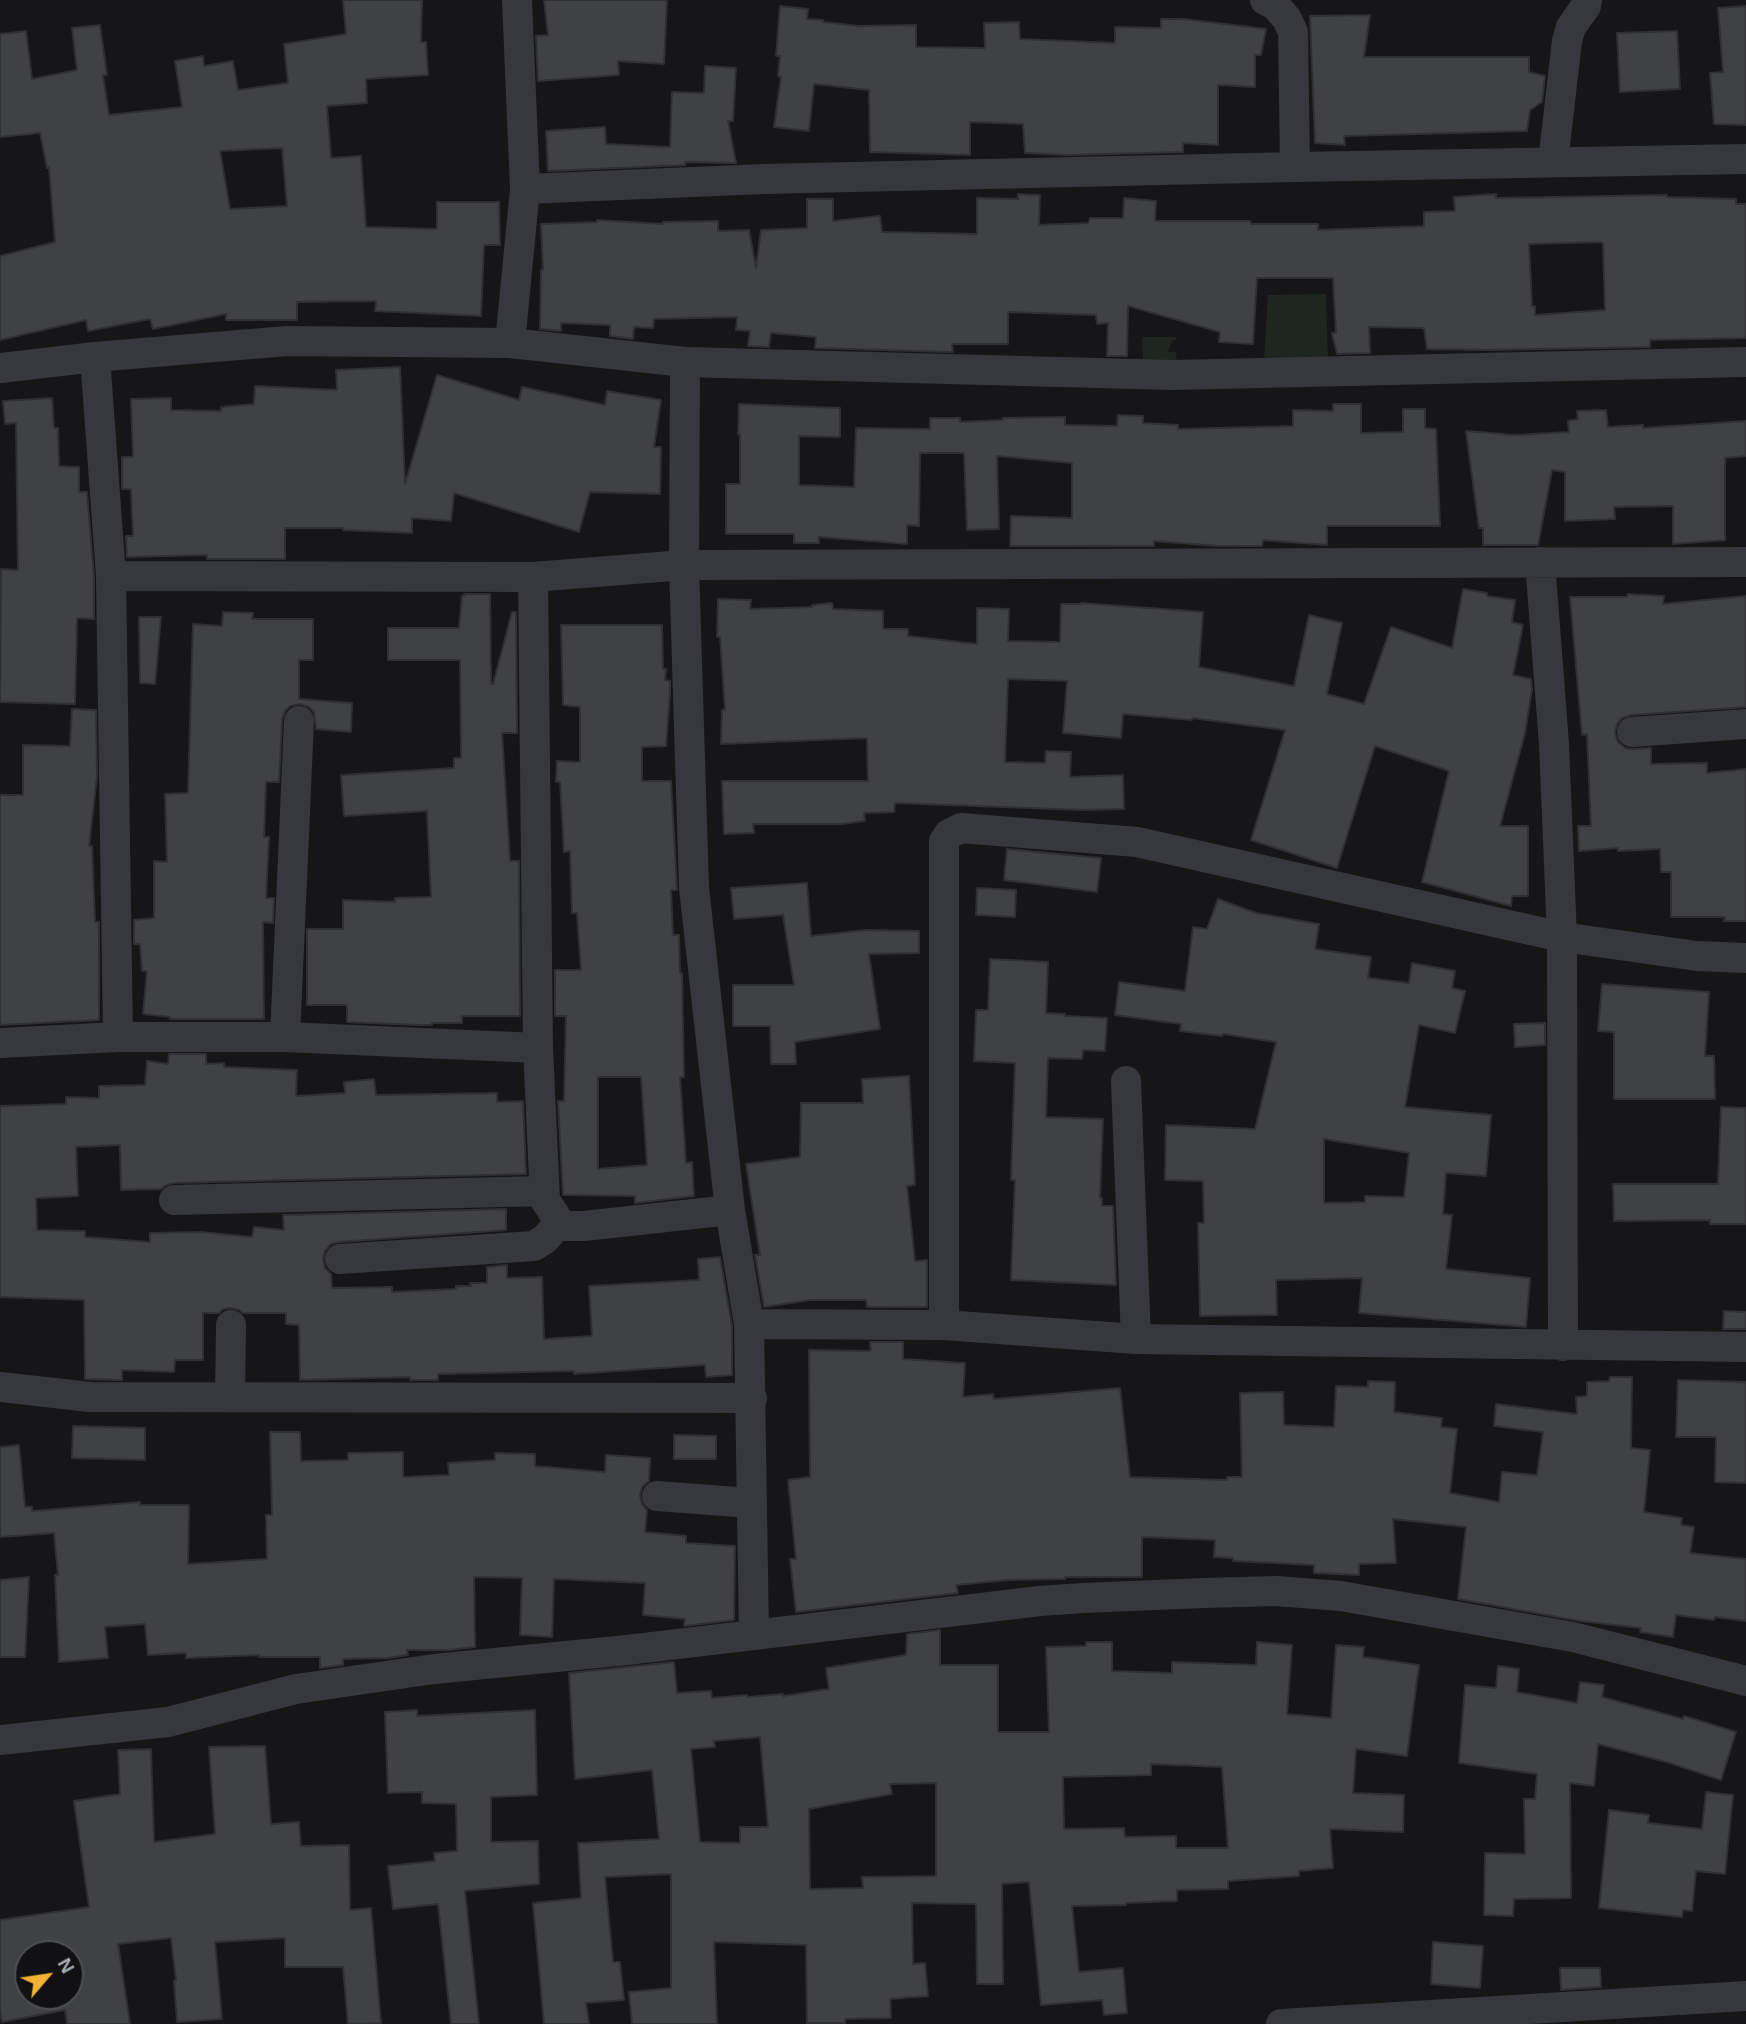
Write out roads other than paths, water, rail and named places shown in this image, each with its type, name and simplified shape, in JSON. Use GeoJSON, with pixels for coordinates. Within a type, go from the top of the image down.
{"type":"FeatureCollection","features":[{"type":"Feature","properties":{"kind":"street"},"geometry":{"type":"LineString","coordinates":[[510,343],[525,189],[517,0]]}},
{"type":"Feature","properties":{"kind":"street"},"geometry":{"type":"LineString","coordinates":[[1265,0],[1275,5],[1287,19],[1293,32],[1295,166]]}},
{"type":"Feature","properties":{"kind":"street"},"geometry":{"type":"LineString","coordinates":[[1553,162],[1567,41],[1571,27],[1586,6],[1587,0]]}},
{"type":"Feature","properties":{"kind":"street"},"geometry":{"type":"LineString","coordinates":[[525,189],[764,179],[1295,166],[1746,159]]}},
{"type":"Feature","properties":{"kind":"street"},"geometry":{"type":"LineString","coordinates":[[0,368],[287,341],[510,343],[685,362],[1172,374],[1746,362]]}},
{"type":"Feature","properties":{"kind":"street"},"geometry":{"type":"LineString","coordinates":[[95,357],[111,576],[117,1037]]}},
{"type":"Feature","properties":{"kind":"street"},"geometry":{"type":"LineString","coordinates":[[685,362],[684,565],[694,888],[730,1210],[749,1324],[754,1635]]}},
{"type":"Feature","properties":{"kind":"street"},"geometry":{"type":"LineString","coordinates":[[1540,562],[1553,744],[1562,937],[1563,1346]]}},
{"type":"Feature","properties":{"kind":"street"},"geometry":{"type":"LineString","coordinates":[[111,576],[533,577],[684,565],[1746,562]]}},
{"type":"Feature","properties":{"kind":"street"},"geometry":{"type":"LineString","coordinates":[[340,1259],[534,1246],[545,1239],[556,1226],[555,1215],[545,1200],[544,1191],[538,1048],[533,577]]}},
{"type":"Feature","properties":{"kind":"street"},"geometry":{"type":"LineString","coordinates":[[285,1037],[299,721]]}},
{"type":"Feature","properties":{"kind":"street"},"geometry":{"type":"LineString","coordinates":[[1632,732],[1746,724]]}},
{"type":"Feature","properties":{"kind":"street"},"geometry":{"type":"LineString","coordinates":[[944,1325],[944,841],[949,834],[961,828],[1137,842],[1562,937],[1697,956],[1746,958]]}},
{"type":"Feature","properties":{"kind":"street"},"geometry":{"type":"LineString","coordinates":[[0,1043],[117,1037],[285,1037],[538,1048]]}},
{"type":"Feature","properties":{"kind":"street"},"geometry":{"type":"LineString","coordinates":[[1126,1081],[1136,1339]]}},
{"type":"Feature","properties":{"kind":"street"},"geometry":{"type":"LineString","coordinates":[[174,1200],[544,1191]]}},
{"type":"Feature","properties":{"kind":"street"},"geometry":{"type":"LineString","coordinates":[[556,1226],[584,1226],[730,1210]]}},
{"type":"Feature","properties":{"kind":"street"},"geometry":{"type":"LineString","coordinates":[[749,1324],[944,1325],[1136,1339],[1746,1347]]}},
{"type":"Feature","properties":{"kind":"street"},"geometry":{"type":"LineString","coordinates":[[230,1397],[231,1325]]}},
{"type":"Feature","properties":{"kind":"street"},"geometry":{"type":"LineString","coordinates":[[0,1387],[90,1397],[752,1398]]}},
{"type":"Feature","properties":{"kind":"street"},"geometry":{"type":"LineString","coordinates":[[657,1496],[751,1503]]}},
{"type":"Feature","properties":{"kind":"street"},"geometry":{"type":"LineString","coordinates":[[0,1740],[169,1722],[296,1689],[434,1669],[627,1650],[1072,1599],[1276,1591],[1340,1596],[1573,1637],[1746,1681]]}},
{"type":"Feature","properties":{"kind":"street"},"geometry":{"type":"LineString","coordinates":[[1281,2024],[1746,1996]]}}]}
